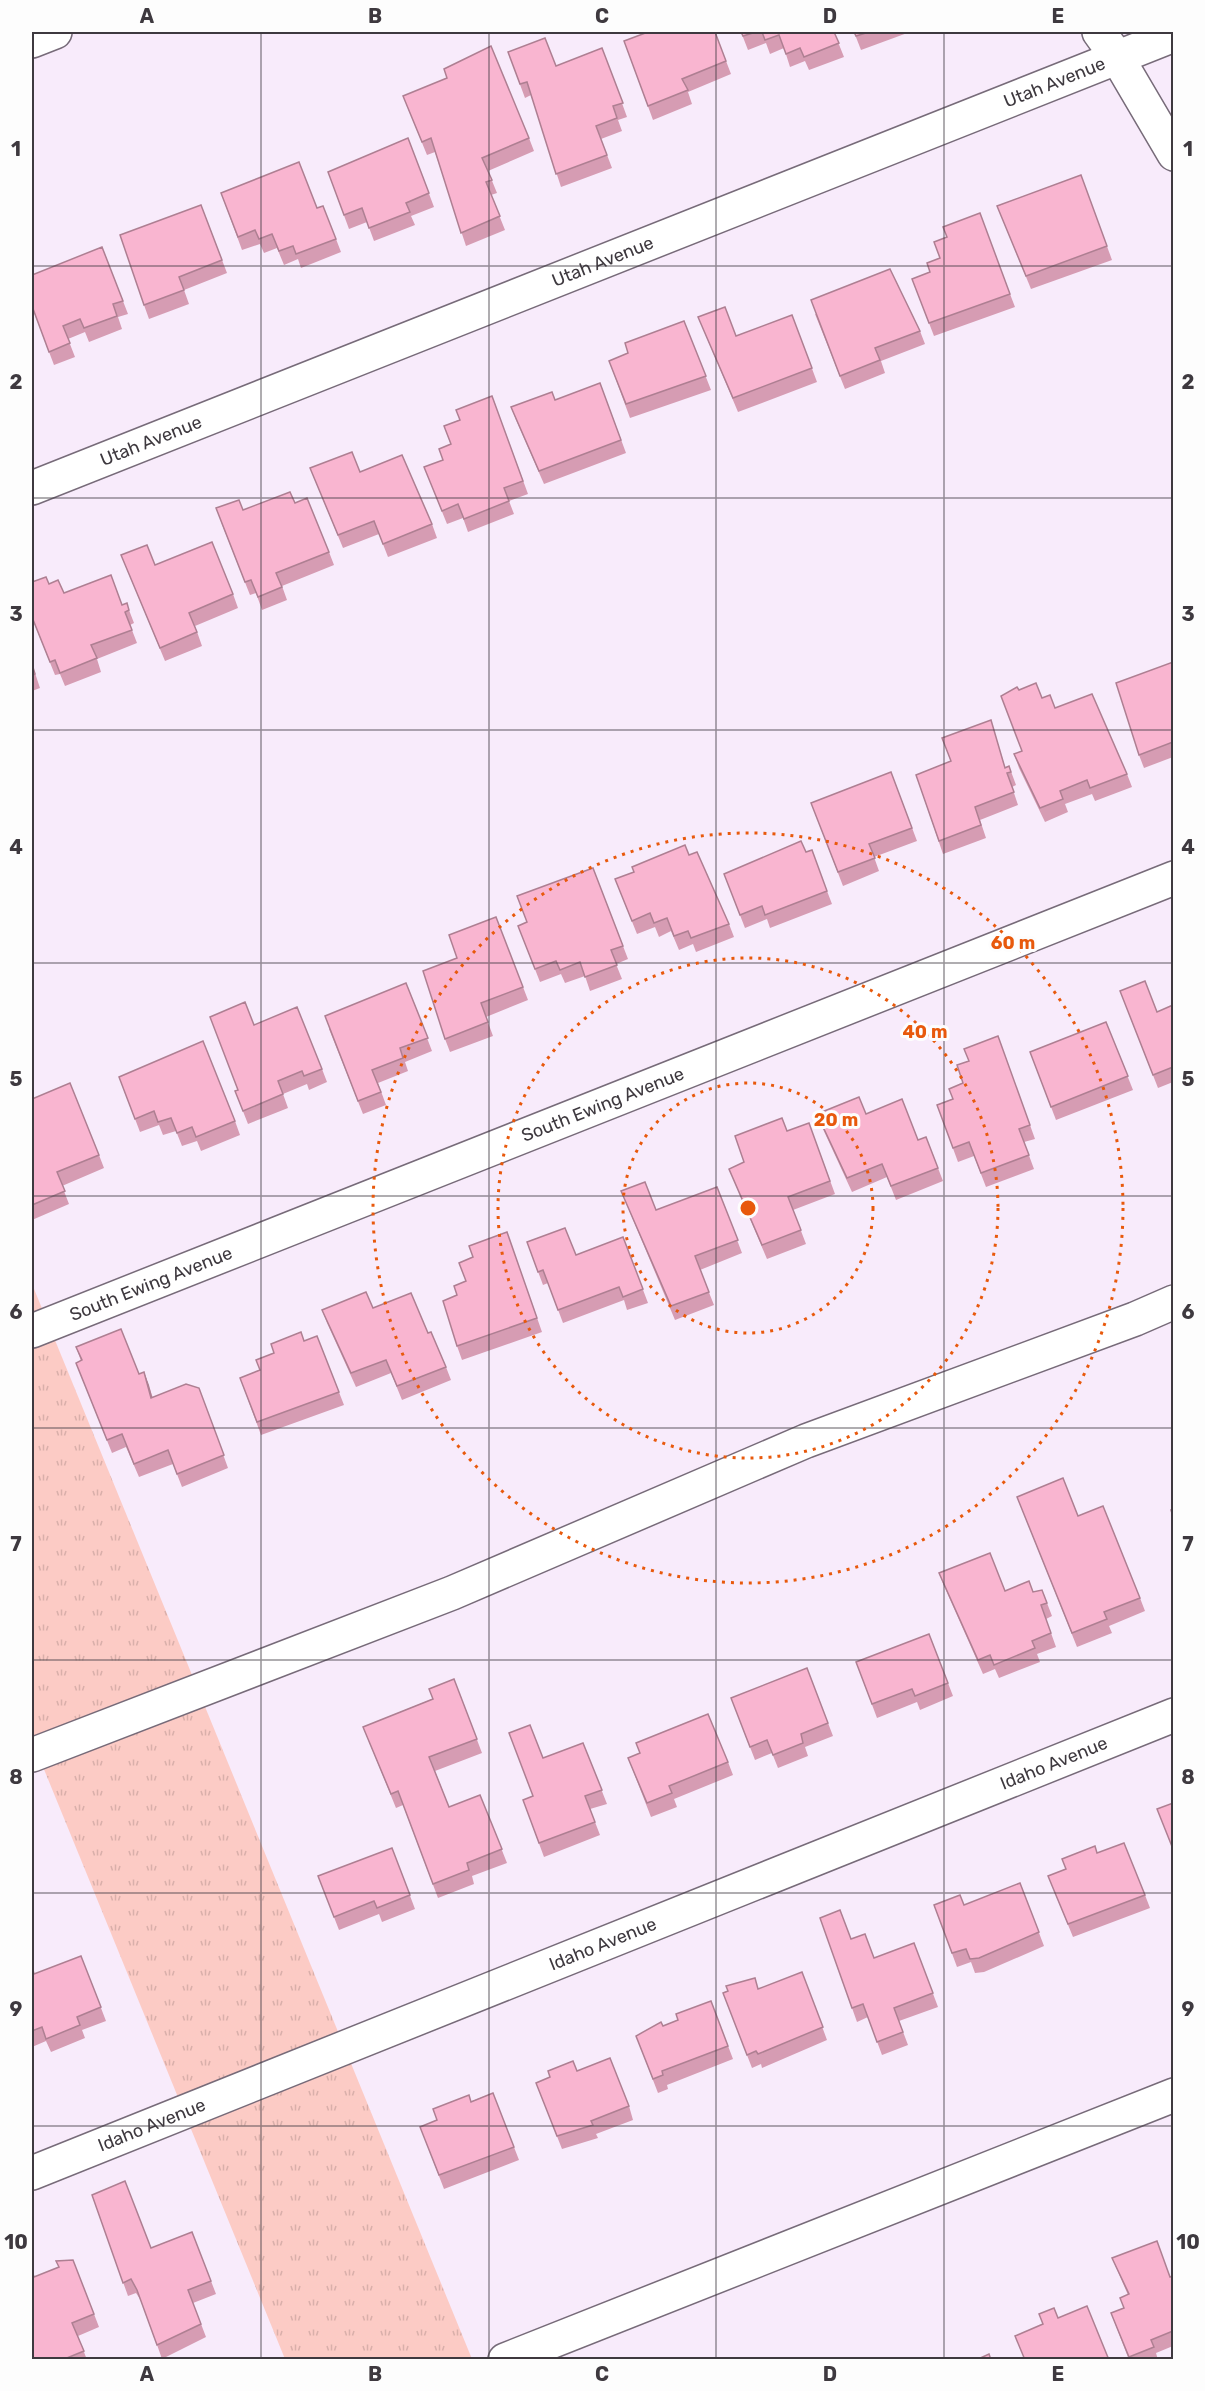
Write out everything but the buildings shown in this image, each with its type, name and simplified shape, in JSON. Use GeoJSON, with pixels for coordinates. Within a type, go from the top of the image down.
{"type":"FeatureCollection","features":[{"type":"Feature","properties":{"kind":"street"},"geometry":{"type":"LineString","coordinates":[[32,41],[55,32]]}},
{"type":"Feature","properties":{"kind":"street","name":"Utah Avenue"},"geometry":{"type":"LineString","coordinates":[[32,488],[1108,44],[1173,35]]}},
{"type":"Feature","properties":{"kind":"street"},"geometry":{"type":"LineString","coordinates":[[1108,44],[1173,154]]}},
{"type":"Feature","properties":{"kind":"street","name":"South Ewing Avenue"},"geometry":{"type":"LineString","coordinates":[[32,1331],[1173,878]]}},
{"type":"Feature","properties":{"kind":"street"},"geometry":{"type":"LineString","coordinates":[[32,1755],[452,1593],[806,1441],[1135,1319],[1173,1302]]}},
{"type":"Feature","properties":{"kind":"street","name":"Idaho Avenue"},"geometry":{"type":"LineString","coordinates":[[32,2173],[1173,1715]]}},
{"type":"Feature","properties":{"kind":"street"},"geometry":{"type":"LineString","coordinates":[[505,2360],[1173,2094]]}},
{"type":"Feature","properties":{"kind":"green space"},"geometry":{"type":"Polygon","coordinates":[[[32,1284],[472,2359],[285,2359],[32,1740],[32,1284]]]}}]}
